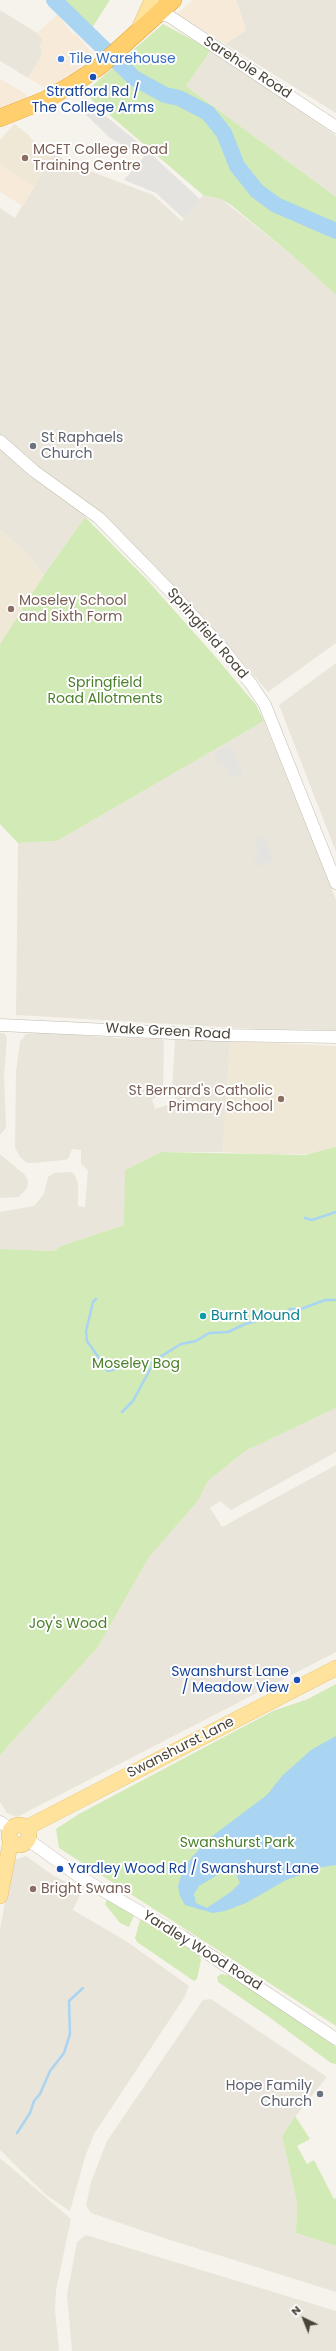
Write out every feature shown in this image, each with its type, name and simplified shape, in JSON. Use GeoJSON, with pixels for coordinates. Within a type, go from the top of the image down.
{"type":"FeatureCollection","features":[{"type":"Feature","properties":{"kind":"highway"},"geometry":{"type":"LineString","coordinates":[[8,115],[70,86],[104,62],[138,32],[154,7],[173,0]]}},
{"type":"Feature","properties":{"kind":"main road"},"geometry":{"type":"LineString","coordinates":[[0,126],[8,115]]}},
{"type":"Feature","properties":{"kind":"main road","name":"Swanshurst Lane"},"geometry":{"type":"LineString","coordinates":[[27,1834],[336,1668]]}},
{"type":"Feature","properties":{"kind":"main road"},"geometry":{"type":"LineString","coordinates":[[7,1830],[19,1844],[27,1834]]}},
{"type":"Feature","properties":{"kind":"main road"},"geometry":{"type":"LineString","coordinates":[[0,1896],[7,1830]]}},
{"type":"Feature","properties":{"kind":"street","name":"Sarehole Road"},"geometry":{"type":"LineString","coordinates":[[154,7],[336,127]]}},
{"type":"Feature","properties":{"kind":"street","name":"Springfield Road"},"geometry":{"type":"LineString","coordinates":[[0,441],[34,471],[99,518],[176,597],[223,649],[251,684],[265,705],[336,883]]}},
{"type":"Feature","properties":{"kind":"street","name":"Wake Green Road"},"geometry":{"type":"LineString","coordinates":[[0,1025],[217,1035],[336,1037]]}},
{"type":"Feature","properties":{"kind":"street","name":"Yardley Wood Road"},"geometry":{"type":"LineString","coordinates":[[27,1834],[80,1877],[183,1937],[336,2038]]}},
{"type":"Feature","properties":{"kind":"shaded area"},"geometry":{"type":"Polygon","coordinates":[[[193,0],[236,0],[246,30],[225,44],[177,14],[193,0]]]}},
{"type":"Feature","properties":{"kind":"shaded area"},"geometry":{"type":"Polygon","coordinates":[[[236,0],[336,0],[336,113],[225,44],[246,30],[236,0]]]}},
{"type":"Feature","properties":{"kind":"shaded area"},"geometry":{"type":"Polygon","coordinates":[[[0,10],[37,33],[43,40],[40,46],[43,54],[28,78],[0,61],[0,10]]]}},
{"type":"Feature","properties":{"kind":"shaded area"},"geometry":{"type":"Polygon","coordinates":[[[58,14],[73,35],[75,33],[94,55],[69,76],[47,89],[28,78],[42,54],[40,46],[43,40],[37,33],[58,14]]]}},
{"type":"Feature","properties":{"kind":"shaded area"},"geometry":{"type":"Polygon","coordinates":[[[211,50],[336,136],[336,197],[186,86],[211,50]]]}},
{"type":"Feature","properties":{"kind":"shaded area"},"geometry":{"type":"Polygon","coordinates":[[[0,79],[26,94],[27,98],[0,109],[0,79]]]}},
{"type":"Feature","properties":{"kind":"shaded area"},"geometry":{"type":"Polygon","coordinates":[[[86,100],[140,144],[200,199],[184,219],[156,193],[124,180],[144,157],[110,138],[78,107],[86,100]]]}},
{"type":"Feature","properties":{"kind":"shaded area","name":"MCET College Road Training Centre"},"geometry":{"type":"Polygon","coordinates":[[[14,124],[29,135],[31,139],[53,153],[34,188],[0,164],[0,140],[14,124]]]}},
{"type":"Feature","properties":{"kind":"shaded area"},"geometry":{"type":"Polygon","coordinates":[[[53,153],[69,163],[153,195],[182,221],[203,195],[221,199],[293,256],[336,295],[336,643],[268,692],[229,647],[95,507],[85,517],[44,575],[27,554],[0,530],[0,208],[15,218],[53,153]]]}},
{"type":"Feature","properties":{"kind":"shaded area"},"geometry":{"type":"Polygon","coordinates":[[[0,164],[34,188],[23,206],[0,192],[0,164]]]}},
{"type":"Feature","properties":{"kind":"shaded area","name":"Moseley School and Sixth Form"},"geometry":{"type":"Polygon","coordinates":[[[0,530],[27,554],[44,575],[0,644],[0,530]]]}},
{"type":"Feature","properties":{"kind":"shaded area"},"geometry":{"type":"Polygon","coordinates":[[[336,663],[336,852],[279,705],[336,663]]]}},
{"type":"Feature","properties":{"kind":"shaded area"},"geometry":{"type":"Polygon","coordinates":[[[264,721],[336,900],[336,1030],[255,1029],[16,1015],[18,843],[57,841],[264,721]]]}},
{"type":"Feature","properties":{"kind":"shaded area"},"geometry":{"type":"Polygon","coordinates":[[[230,745],[243,774],[231,779],[224,763],[220,764],[214,752],[230,745]]]}},
{"type":"Feature","properties":{"kind":"shaded area"},"geometry":{"type":"Polygon","coordinates":[[[264,836],[274,860],[258,867],[253,855],[259,852],[254,840],[264,836]]]}},
{"type":"Feature","properties":{"kind":"shaded area"},"geometry":{"type":"Polygon","coordinates":[[[47,1032],[115,1038],[161,1039],[164,1041],[163,1094],[152,1099],[155,1109],[167,1105],[180,1111],[184,1104],[174,1097],[172,1091],[175,1040],[230,1041],[223,1152],[162,1152],[124,1225],[61,1246],[54,1251],[0,1249],[0,1212],[34,1206],[44,1194],[48,1177],[54,1173],[70,1172],[74,1174],[78,1183],[78,1206],[85,1207],[88,1170],[81,1164],[81,1150],[72,1149],[68,1159],[64,1160],[27,1163],[20,1157],[15,1148],[16,1071],[20,1042],[26,1034],[47,1032]]]}},
{"type":"Feature","properties":{"kind":"shaded area"},"geometry":{"type":"Polygon","coordinates":[[[0,1033],[4,1033],[7,1037],[4,1075],[6,1128],[0,1135],[0,1033]]]}},
{"type":"Feature","properties":{"kind":"shaded area","name":"St Bernard's Catholic Primary School"},"geometry":{"type":"Polygon","coordinates":[[[230,1041],[336,1046],[336,1153],[263,1155],[223,1152],[230,1041]]]}},
{"type":"Feature","properties":{"kind":"shaded area"},"geometry":{"type":"Polygon","coordinates":[[[0,1154],[25,1175],[28,1181],[27,1188],[19,1197],[0,1198],[0,1154]]]}},
{"type":"Feature","properties":{"kind":"shaded area"},"geometry":{"type":"Polygon","coordinates":[[[336,1408],[336,1452],[231,1510],[220,1501],[210,1508],[222,1527],[336,1465],[336,1652],[17,1817],[7,1813],[0,1802],[0,1755],[98,1647],[149,1557],[198,1501],[208,1481],[245,1451],[336,1408]]]}},
{"type":"Feature","properties":{"kind":"shaded area"},"geometry":{"type":"Polygon","coordinates":[[[26,1856],[54,1876],[82,1890],[73,1910],[126,1941],[189,1986],[184,1998],[94,2134],[85,2157],[70,2211],[46,2195],[0,2150],[0,1930],[12,1861],[26,1856]]]}},
{"type":"Feature","properties":{"kind":"shaded area"},"geometry":{"type":"Polygon","coordinates":[[[211,1999],[327,2077],[290,2123],[282,2136],[297,2202],[296,2233],[336,2246],[336,2292],[167,2239],[91,2213],[86,2206],[91,2182],[107,2141],[203,2000],[211,1999]]]}},
{"type":"Feature","properties":{"kind":"shaded area"},"geometry":{"type":"Polygon","coordinates":[[[0,2158],[71,2219],[56,2290],[55,2310],[59,2351],[0,2351],[0,2158]]]}},
{"type":"Feature","properties":{"kind":"shaded area"},"geometry":{"type":"Polygon","coordinates":[[[86,2235],[336,2311],[336,2351],[72,2351],[67,2295],[77,2242],[86,2235]]]}},
{"type":"Feature","properties":{"kind":"green space"},"geometry":{"type":"Polygon","coordinates":[[[54,0],[110,0],[88,34],[54,0]]]}},
{"type":"Feature","properties":{"kind":"green space"},"geometry":{"type":"Polygon","coordinates":[[[163,24],[211,50],[186,86],[336,197],[336,295],[293,256],[231,205],[221,199],[203,195],[84,93],[163,24]]]}},
{"type":"Feature","properties":{"kind":"green space","name":"Springfield Road Allotments"},"geometry":{"type":"Polygon","coordinates":[[[85,517],[148,581],[213,654],[256,705],[264,721],[57,841],[18,843],[0,824],[0,644],[44,575],[85,517]]]}},
{"type":"Feature","properties":{"kind":"green space","name":"Moseley Bog"},"geometry":{"type":"Polygon","coordinates":[[[336,1147],[336,1408],[245,1451],[208,1481],[198,1501],[149,1557],[98,1647],[0,1755],[0,1249],[54,1251],[61,1246],[124,1225],[125,1170],[162,1152],[305,1155],[336,1147]]]}},
{"type":"Feature","properties":{"kind":"green space","name":"Swanshurst Park"},"geometry":{"type":"Polygon","coordinates":[[[336,1684],[336,2026],[59,1848],[56,1829],[79,1814],[273,1711],[308,1699],[336,1684]]]}},
{"type":"Feature","properties":{"kind":"green space"},"geometry":{"type":"Polygon","coordinates":[[[108,1897],[135,1913],[129,1927],[120,1923],[105,1904],[108,1897]]]}},
{"type":"Feature","properties":{"kind":"green space"},"geometry":{"type":"Polygon","coordinates":[[[141,1917],[198,1953],[201,1960],[197,1979],[194,1981],[137,1942],[135,1938],[141,1917]]]}},
{"type":"Feature","properties":{"kind":"green space"},"geometry":{"type":"Polygon","coordinates":[[[221,1974],[231,1976],[336,2047],[336,2064],[331,2063],[269,2017],[218,1982],[217,1977],[221,1974]]]}},
{"type":"Feature","properties":{"kind":"green space"},"geometry":{"type":"Polygon","coordinates":[[[295,2116],[310,2139],[297,2146],[307,2164],[314,2160],[334,2199],[336,2198],[336,2246],[296,2233],[297,2202],[282,2136],[295,2116]]]}},
{"type":"Feature","properties":{"kind":"water"},"geometry":{"type":"Polygon","coordinates":[[[336,1736],[336,1865],[322,1867],[286,1880],[246,1903],[225,1911],[213,1913],[185,1905],[180,1896],[178,1886],[183,1870],[192,1857],[211,1837],[267,1795],[282,1776],[311,1750],[336,1736]],[[229,1868],[199,1886],[194,1894],[196,1903],[207,1908],[232,1891],[240,1883],[237,1876],[229,1868]]]}},
{"type":"Feature","properties":{"kind":"waterway"},"geometry":{"type":"LineString","coordinates":[[54,0],[134,78],[165,95],[179,98],[208,113],[224,133],[237,166],[257,191],[276,205],[336,231]]}},
{"type":"Feature","properties":{"kind":"waterway"},"geometry":{"type":"LineString","coordinates":[[305,1218],[312,1220],[336,1212]]}},
{"type":"Feature","properties":{"kind":"waterway"},"geometry":{"type":"LineString","coordinates":[[96,1299],[93,1302],[86,1331],[87,1341],[108,1371],[145,1361],[153,1363]]}},
{"type":"Feature","properties":{"kind":"waterway"},"geometry":{"type":"LineString","coordinates":[[122,1412],[133,1401],[155,1360],[181,1344],[196,1341],[209,1333],[228,1332],[245,1324],[283,1314],[290,1309],[301,1309],[325,1300],[336,1300]]}},
{"type":"Feature","properties":{"kind":"waterway"},"geometry":{"type":"LineString","coordinates":[[17,2133],[30,2113],[34,2101],[40,2094],[50,2071],[64,2053],[70,2034],[69,2001],[83,1988]]}},
{"type":"Feature","properties":{"kind":"place","name":"Tile Warehouse"},"geometry":{"type":"Point","coordinates":[61,59]}},
{"type":"Feature","properties":{"kind":"place","name":"Stratford Rd / The College Arms"},"geometry":{"type":"Point","coordinates":[93,77]}},
{"type":"Feature","properties":{"kind":"place","name":"MCET College Road Training Centre"},"geometry":{"type":"Point","coordinates":[25,158]}},
{"type":"Feature","properties":{"kind":"place","name":"St Raphaels Church"},"geometry":{"type":"Point","coordinates":[33,446]}},
{"type":"Feature","properties":{"kind":"place","name":"Moseley School and Sixth Form"},"geometry":{"type":"Point","coordinates":[11,609]}},
{"type":"Feature","properties":{"kind":"place","name":"St Bernard's Catholic Primary School"},"geometry":{"type":"Point","coordinates":[281,1099]}},
{"type":"Feature","properties":{"kind":"place","name":"Burnt Mound"},"geometry":{"type":"Point","coordinates":[203,1316]}},
{"type":"Feature","properties":{"kind":"place","name":"Swanshurst Lane / Meadow View"},"geometry":{"type":"Point","coordinates":[297,1680]}},
{"type":"Feature","properties":{"kind":"place","name":"Yardley Wood Rd / Swanshurst Lane"},"geometry":{"type":"Point","coordinates":[60,1869]}},
{"type":"Feature","properties":{"kind":"place","name":"Bright Swans"},"geometry":{"type":"Point","coordinates":[33,1889]}},
{"type":"Feature","properties":{"kind":"place","name":"Hope Family Church"},"geometry":{"type":"Point","coordinates":[320,2094]}},
{"type":"Feature","properties":{"kind":"park label","name":"Joy's Wood"},"geometry":{"type":"Point","coordinates":[68,1624]}}]}
